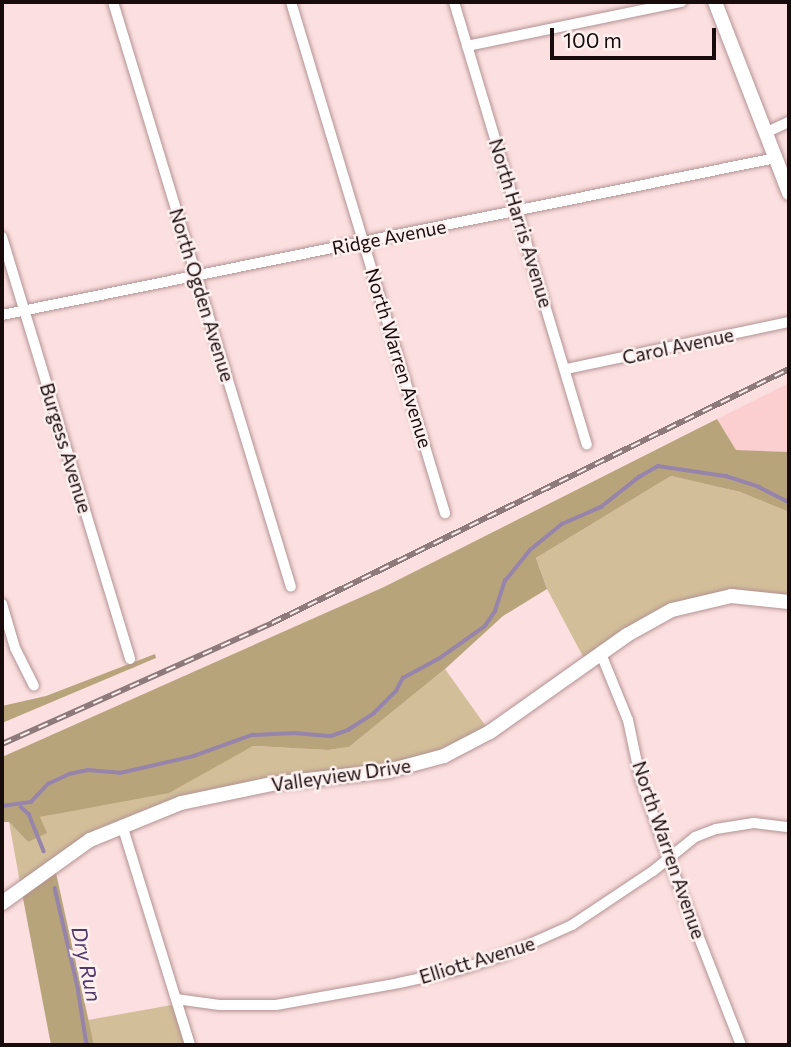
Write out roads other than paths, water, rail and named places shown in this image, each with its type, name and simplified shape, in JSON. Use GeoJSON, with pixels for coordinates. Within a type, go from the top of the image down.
{"type":"FeatureCollection","features":[{"type":"Feature","properties":{"kind":"street","name":"North Ogden Avenue"},"geometry":{"type":"LineString","coordinates":[[113,2],[291,587]]}},
{"type":"Feature","properties":{"kind":"street","name":"North Warren Avenue"},"geometry":{"type":"LineString","coordinates":[[291,2],[445,513]]}},
{"type":"Feature","properties":{"kind":"street","name":"North Harris Avenue"},"geometry":{"type":"LineString","coordinates":[[454,2],[587,444]]}},
{"type":"Feature","properties":{"kind":"street"},"geometry":{"type":"LineString","coordinates":[[467,46],[682,2]]}},
{"type":"Feature","properties":{"kind":"street"},"geometry":{"type":"LineString","coordinates":[[715,2],[789,193]]}},
{"type":"Feature","properties":{"kind":"street"},"geometry":{"type":"LineString","coordinates":[[765,133],[789,122]]}},
{"type":"Feature","properties":{"kind":"street","name":"Ridge Avenue"},"geometry":{"type":"LineString","coordinates":[[2,315],[776,159]]}},
{"type":"Feature","properties":{"kind":"street","name":"Burgess Avenue"},"geometry":{"type":"LineString","coordinates":[[2,237],[130,659]]}},
{"type":"Feature","properties":{"kind":"street","name":"Carol Avenue"},"geometry":{"type":"LineString","coordinates":[[566,369],[789,323]]}},
{"type":"Feature","properties":{"kind":"street","name":"Valleyview Drive"},"geometry":{"type":"LineString","coordinates":[[2,903],[54,864],[122,825],[181,803],[225,791],[363,775],[444,756],[490,733],[601,654],[659,617],[698,602],[739,596],[789,602]]}},
{"type":"Feature","properties":{"kind":"street"},"geometry":{"type":"LineString","coordinates":[[2,604],[15,648],[34,686]]}},
{"type":"Feature","properties":{"kind":"street","name":"North Warren Avenue"},"geometry":{"type":"LineString","coordinates":[[601,654],[628,720],[640,777],[668,858],[741,1045]]}},
{"type":"Feature","properties":{"kind":"street","name":"Elliott Avenue"},"geometry":{"type":"LineString","coordinates":[[176,999],[220,1006],[276,1005],[458,970],[505,955],[572,925],[695,838],[716,830],[754,823],[789,827]]}},
{"type":"Feature","properties":{"kind":"street"},"geometry":{"type":"LineString","coordinates":[[122,825],[190,1045]]}},
{"type":"Feature","properties":{"kind":"waterway"},"geometry":{"type":"LineString","coordinates":[[2,806],[31,802],[48,784],[69,774],[88,770],[120,773],[194,756],[252,735],[295,733],[331,736],[348,730],[374,713],[396,691],[403,678],[440,658],[485,626],[495,611],[505,581],[530,550],[562,524],[601,507],[639,477],[658,466],[726,476],[759,487],[789,502]]}},
{"type":"Feature","properties":{"kind":"waterway","name":"Dry Run"},"geometry":{"type":"LineString","coordinates":[[21,807],[29,814],[44,851]]}},
{"type":"Feature","properties":{"kind":"waterway","name":"Dry Run"},"geometry":{"type":"LineString","coordinates":[[55,888],[78,988],[87,1045]]}},
{"type":"Feature","properties":{"kind":"railway"},"geometry":{"type":"LineString","coordinates":[[2,744],[272,623],[789,369]]}}]}
